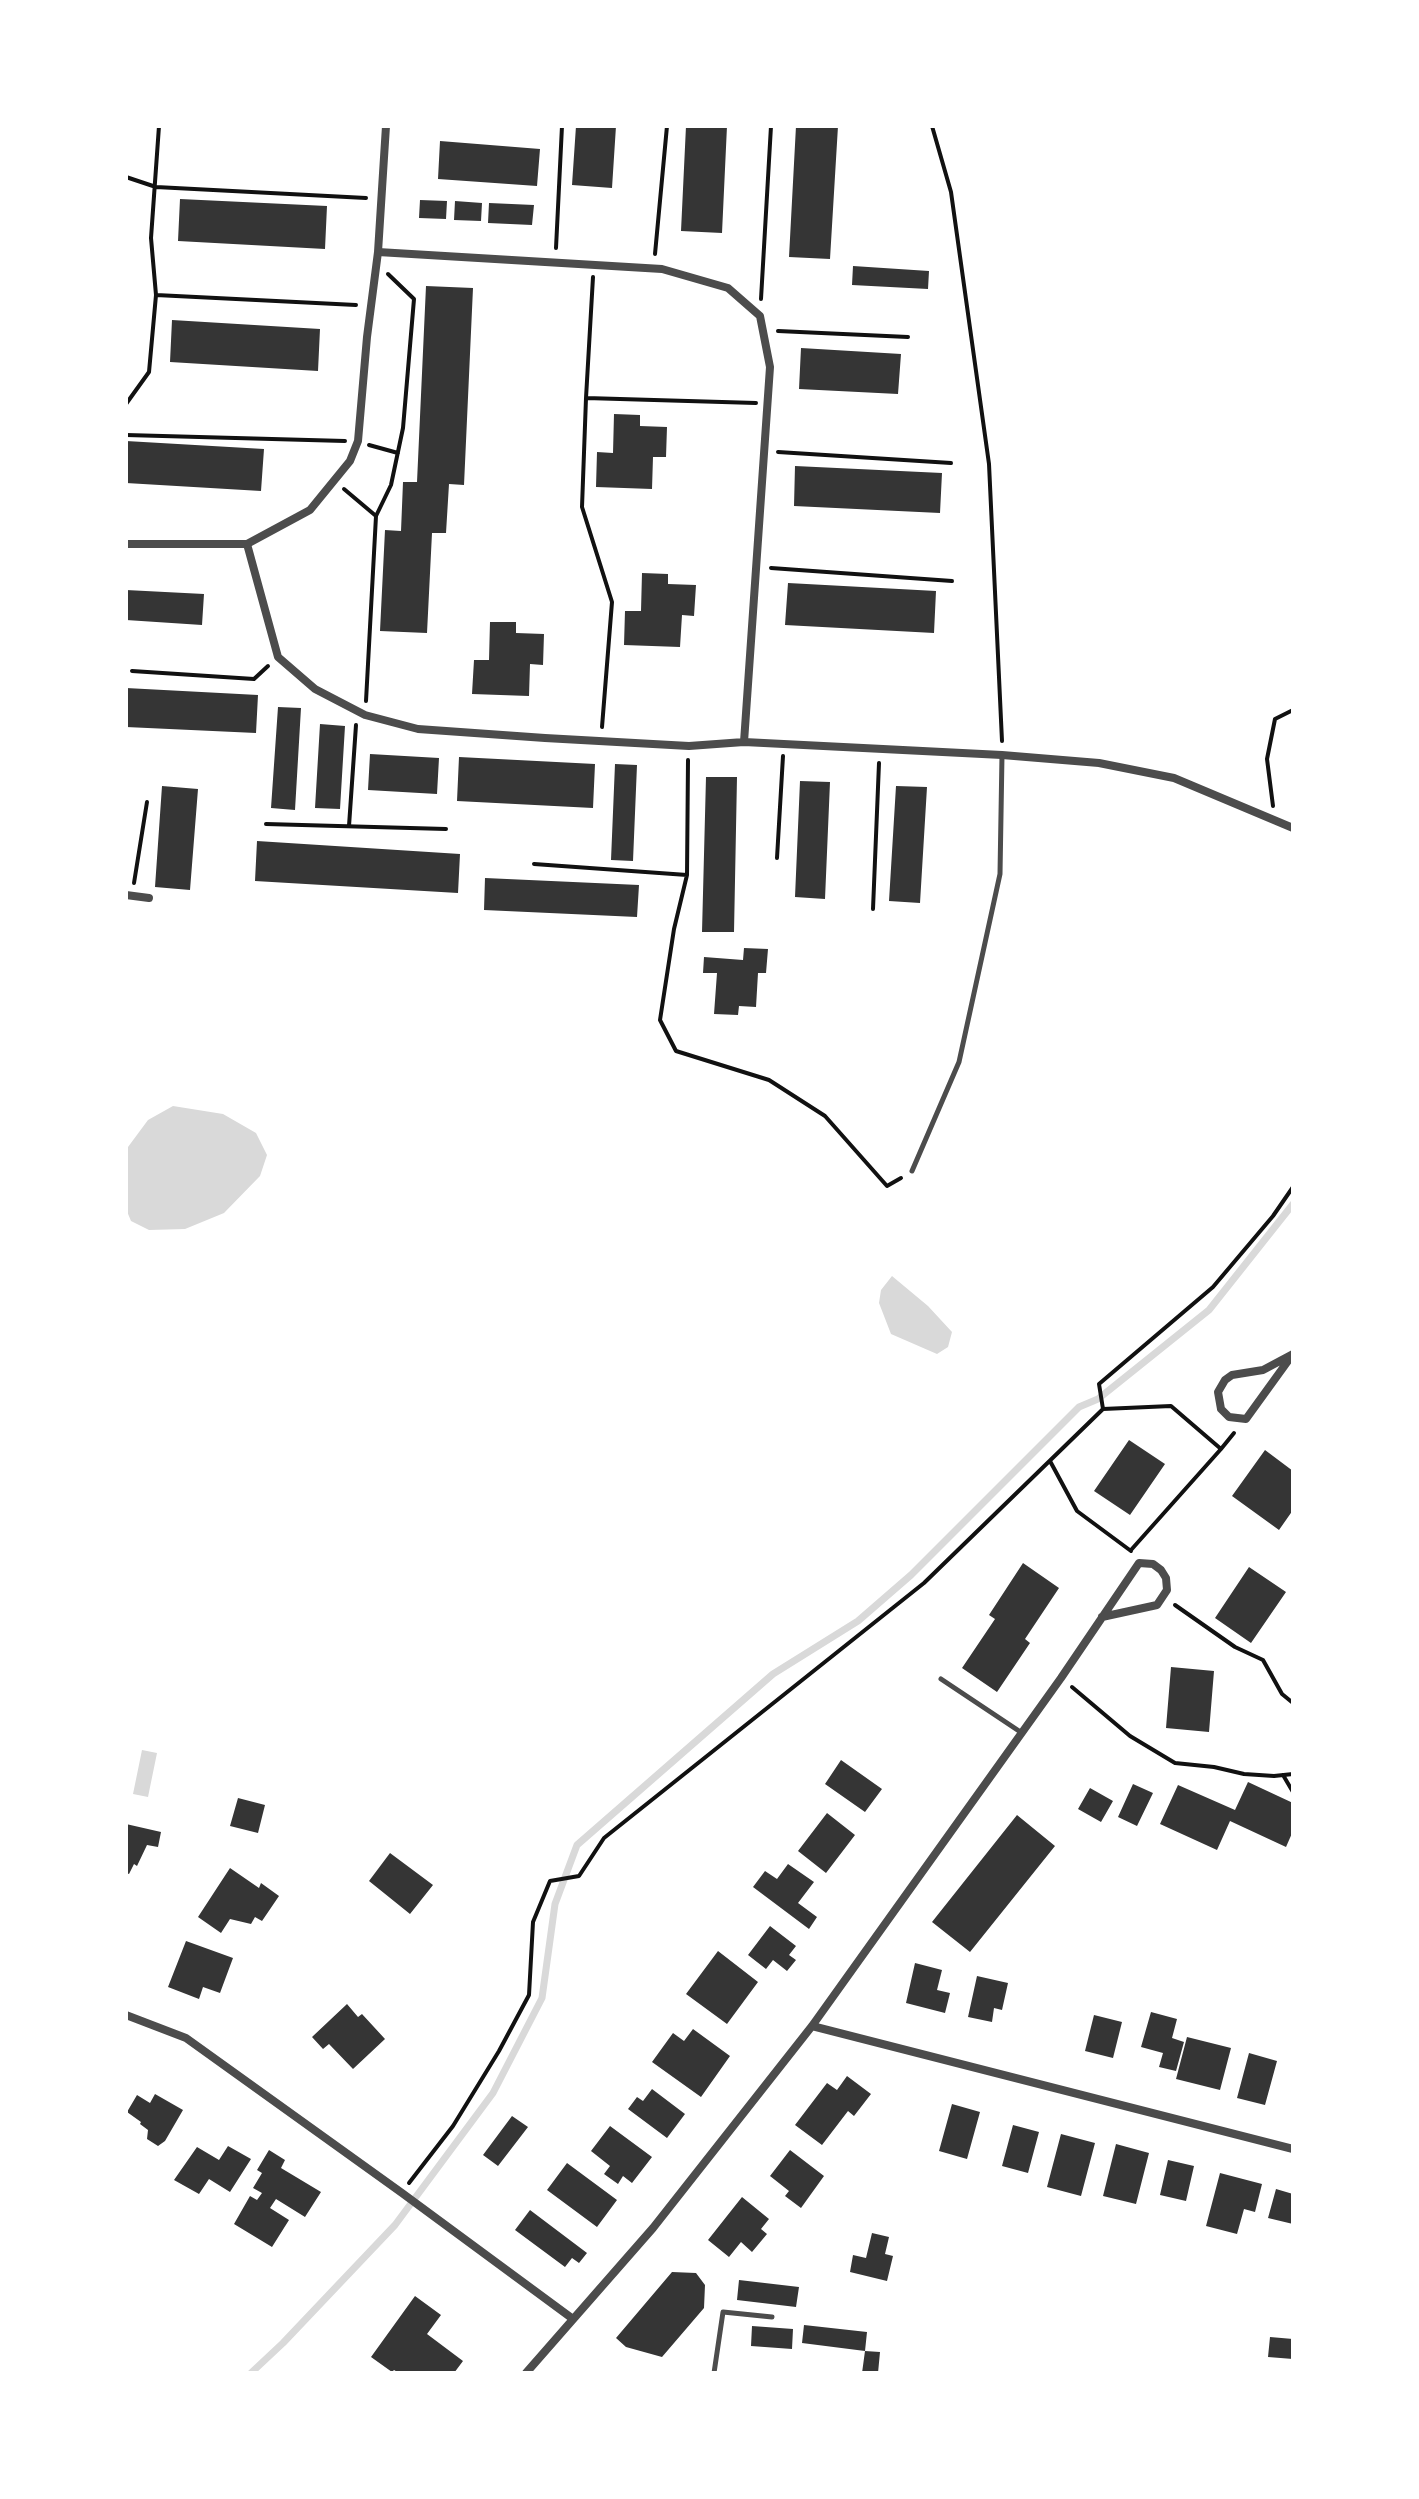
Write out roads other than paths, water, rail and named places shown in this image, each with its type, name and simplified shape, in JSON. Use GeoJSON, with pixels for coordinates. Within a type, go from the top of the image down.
{"type":"FeatureCollection","features":[{"type":"Feature","properties":{"kind":"street"},"geometry":{"type":"LineString","coordinates":[[126,544],[247,544],[310,510],[350,461],[358,441],[378,252],[386,126]]}},
{"type":"Feature","properties":{"kind":"street"},"geometry":{"type":"LineString","coordinates":[[378,252],[654,269],[728,288],[760,316],[770,367],[744,742]]}},
{"type":"Feature","properties":{"kind":"street"},"geometry":{"type":"LineString","coordinates":[[247,544],[278,657],[315,689],[361,713],[418,729],[689,746],[744,742],[1099,763],[1174,778],[1293,828]]}},
{"type":"Feature","properties":{"kind":"street"},"geometry":{"type":"LineString","coordinates":[[129,896],[149,898]]}},
{"type":"Feature","properties":{"kind":"street"},"geometry":{"type":"LineString","coordinates":[[1293,1354],[1246,1419],[1229,1417],[1221,1409],[1218,1392],[1225,1380],[1232,1375],[1263,1370],[1293,1354]]}},
{"type":"Feature","properties":{"kind":"street"},"geometry":{"type":"LineString","coordinates":[[526,2373],[653,2228],[812,2026],[1061,1678],[1132,1572],[1139,1563],[1148,1562],[1158,1567],[1166,1578],[1165,1595],[1150,1608],[1102,1617]]}},
{"type":"Feature","properties":{"kind":"street"},"geometry":{"type":"LineString","coordinates":[[126,2015],[186,2038],[573,2319]]}},
{"type":"Feature","properties":{"kind":"street"},"geometry":{"type":"LineString","coordinates":[[812,2026],[1293,2149]]}},
{"type":"Feature","properties":{"kind":"lane"},"geometry":{"type":"LineString","coordinates":[[912,1171],[959,1062],[1000,874],[1002,755]]}},
{"type":"Feature","properties":{"kind":"lane"},"geometry":{"type":"LineString","coordinates":[[941,1679],[1022,1733]]}},
{"type":"Feature","properties":{"kind":"lane"},"geometry":{"type":"LineString","coordinates":[[714,2373],[723,2312],[772,2317]]}},
{"type":"Feature","properties":{"kind":"waterway"},"geometry":{"type":"LineString","coordinates":[[251,2373],[395,2225],[493,2093],[542,1998],[555,1904],[577,1845],[773,1674],[858,1621],[911,1575],[1079,1407],[1098,1399],[1209,1310],[1293,1204]]}}]}
